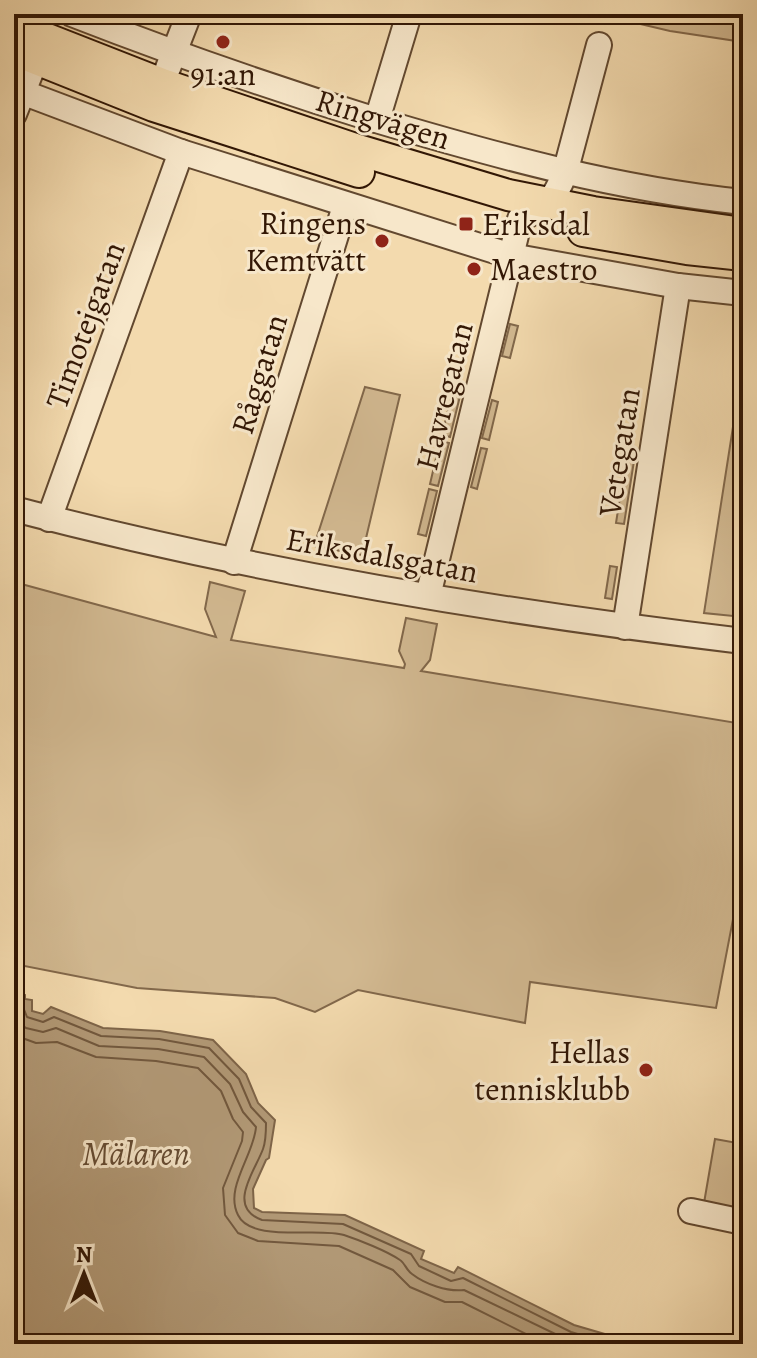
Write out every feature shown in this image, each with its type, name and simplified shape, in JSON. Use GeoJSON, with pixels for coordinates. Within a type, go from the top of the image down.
{"type":"FeatureCollection","features":[{"type":"Feature","properties":{"kind":"main road","name":"Ringvägen"},"geometry":{"type":"LineString","coordinates":[[14,26],[32,49],[351,169],[520,219],[687,249],[743,255]]}},
{"type":"Feature","properties":{"kind":"main road","name":"Ringvägen"},"geometry":{"type":"LineString","coordinates":[[158,95],[508,195],[686,227],[743,233]]}},
{"type":"Feature","properties":{"kind":"street","name":"Ringvägen"},"geometry":{"type":"LineString","coordinates":[[72,14],[174,54],[466,147],[565,173],[677,195],[743,202]]}},
{"type":"Feature","properties":{"kind":"street"},"geometry":{"type":"LineString","coordinates":[[158,95],[189,14]]}},
{"type":"Feature","properties":{"kind":"street"},"geometry":{"type":"LineString","coordinates":[[377,120],[409,14]]}},
{"type":"Feature","properties":{"kind":"street"},"geometry":{"type":"LineString","coordinates":[[520,219],[550,204],[565,173],[599,45]]}},
{"type":"Feature","properties":{"kind":"street"},"geometry":{"type":"LineString","coordinates":[[32,49],[17,99],[345,206],[511,256],[678,286],[743,293]]}},
{"type":"Feature","properties":{"kind":"street","name":"Timotejgatan"},"geometry":{"type":"LineString","coordinates":[[49,519],[181,152]]}},
{"type":"Feature","properties":{"kind":"street","name":"Råggatan"},"geometry":{"type":"LineString","coordinates":[[234,562],[345,206]]}},
{"type":"Feature","properties":{"kind":"street","name":"Havregatan"},"geometry":{"type":"LineString","coordinates":[[428,596],[520,219]]}},
{"type":"Feature","properties":{"kind":"street","name":"Vetegatan"},"geometry":{"type":"LineString","coordinates":[[625,627],[678,286]]}},
{"type":"Feature","properties":{"kind":"street","name":"Eriksdalsgatan"},"geometry":{"type":"LineString","coordinates":[[14,509],[234,562],[625,627],[743,641]]}},
{"type":"Feature","properties":{"kind":"street"},"geometry":{"type":"LineString","coordinates":[[691,1211],[743,1222]]}},
{"type":"Feature","properties":{"kind":"shaded area"},"geometry":{"type":"Polygon","coordinates":[[[583,14],[743,14],[743,42],[618,22],[583,14]]]}},
{"type":"Feature","properties":{"kind":"shaded area"},"geometry":{"type":"Polygon","coordinates":[[[510,324],[518,326],[510,358],[502,356],[510,324]]]}},
{"type":"Feature","properties":{"kind":"shaded area"},"geometry":{"type":"Polygon","coordinates":[[[365,387],[400,395],[362,555],[314,546],[365,387]]]}},
{"type":"Feature","properties":{"kind":"shaded area"},"geometry":{"type":"Polygon","coordinates":[[[453,390],[461,392],[450,437],[442,435],[453,390]]]}},
{"type":"Feature","properties":{"kind":"shaded area"},"geometry":{"type":"Polygon","coordinates":[[[492,400],[498,402],[489,440],[482,438],[492,400]]]}},
{"type":"Feature","properties":{"kind":"shaded area"},"geometry":{"type":"Polygon","coordinates":[[[743,406],[743,617],[704,613],[735,414],[743,406]]]}},
{"type":"Feature","properties":{"kind":"shaded area"},"geometry":{"type":"Polygon","coordinates":[[[440,441],[449,443],[438,486],[430,484],[440,441]]]}},
{"type":"Feature","properties":{"kind":"shaded area"},"geometry":{"type":"Polygon","coordinates":[[[481,448],[487,449],[477,489],[471,487],[481,448]]]}},
{"type":"Feature","properties":{"kind":"shaded area"},"geometry":{"type":"Polygon","coordinates":[[[626,459],[634,461],[624,524],[616,523],[626,459]]]}},
{"type":"Feature","properties":{"kind":"shaded area"},"geometry":{"type":"Polygon","coordinates":[[[429,489],[437,491],[426,536],[418,534],[429,489]]]}},
{"type":"Feature","properties":{"kind":"shaded area"},"geometry":{"type":"Polygon","coordinates":[[[610,566],[617,567],[612,599],[605,598],[610,566]]]}},
{"type":"Feature","properties":{"kind":"shaded area"},"geometry":{"type":"Polygon","coordinates":[[[14,582],[216,637],[205,609],[210,582],[245,591],[231,640],[404,668],[399,651],[406,618],[437,624],[430,660],[421,671],[743,724],[743,847],[739,888],[716,1008],[530,982],[525,1023],[358,990],[315,1012],[275,998],[137,988],[14,964],[14,582]]]}},
{"type":"Feature","properties":{"kind":"shaded area"},"geometry":{"type":"Polygon","coordinates":[[[715,1139],[743,1144],[743,1209],[704,1203],[715,1139]]]}},
{"type":"Feature","properties":{"kind":"shaded area"},"geometry":{"type":"Polygon","coordinates":[[[732,1223],[743,1233],[743,1288],[732,1223]]]}},
{"type":"Feature","properties":{"kind":"water","name":"Mälaren"},"geometry":{"type":"Polygon","coordinates":[[[14,992],[32,1000],[32,1011],[43,1014],[51,1007],[103,1028],[160,1031],[213,1040],[246,1074],[258,1103],[275,1120],[269,1158],[253,1189],[254,1208],[262,1212],[345,1215],[424,1251],[421,1259],[454,1273],[458,1267],[574,1325],[639,1344],[14,1344],[14,992]]]}},
{"type":"Feature","properties":{"kind":"place","name":"91:an"},"geometry":{"type":"Point","coordinates":[223,42]}},
{"type":"Feature","properties":{"kind":"place","name":"Eriksdal"},"geometry":{"type":"Point","coordinates":[466,224]}},
{"type":"Feature","properties":{"kind":"place","name":"Ringens Kemtvätt"},"geometry":{"type":"Point","coordinates":[382,241]}},
{"type":"Feature","properties":{"kind":"place","name":"Maestro"},"geometry":{"type":"Point","coordinates":[474,269]}},
{"type":"Feature","properties":{"kind":"place","name":"Hellas tennisklubb"},"geometry":{"type":"Point","coordinates":[646,1070]}}]}
